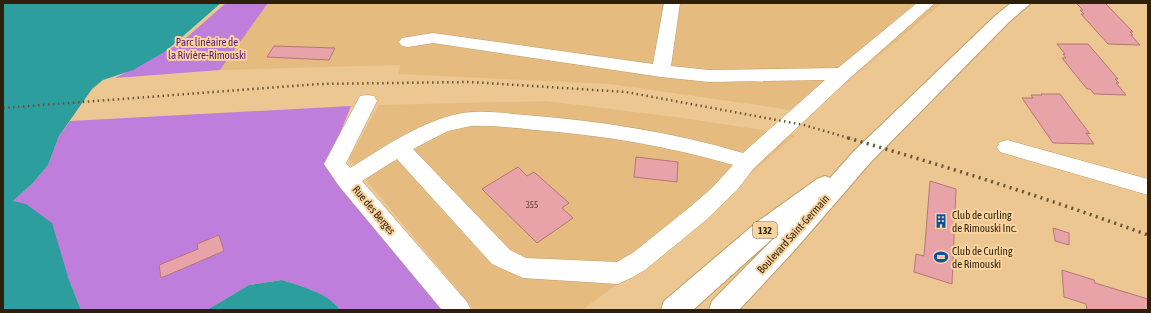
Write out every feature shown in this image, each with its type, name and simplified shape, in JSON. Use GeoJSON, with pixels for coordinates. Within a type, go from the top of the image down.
{"type":"FeatureCollection","features":[{"type":"Feature","properties":{"kind":"main road","name":"Boulevard Saint-Germain"},"geometry":{"type":"LineString","coordinates":[[1002,19],[1013,3]]}},
{"type":"Feature","properties":{"kind":"main road","name":"Boulevard Saint-Germain"},"geometry":{"type":"LineString","coordinates":[[722,310],[784,245],[862,156],[1002,19],[1022,3]]}},
{"type":"Feature","properties":{"kind":"main road","name":"Boulevard Saint-Germain"},"geometry":{"type":"LineString","coordinates":[[674,310],[766,229],[862,156]]}},
{"type":"Feature","properties":{"kind":"street"},"geometry":{"type":"LineString","coordinates":[[661,71],[672,3]]}},
{"type":"Feature","properties":{"kind":"street"},"geometry":{"type":"LineString","coordinates":[[400,148],[501,257],[523,268],[618,273],[631,268],[692,219],[737,176],[747,162],[843,74],[927,3]]}},
{"type":"Feature","properties":{"kind":"street"},"geometry":{"type":"LineString","coordinates":[[408,42],[432,38],[661,71],[709,76],[843,74]]}},
{"type":"Feature","properties":{"kind":"street","name":"Rue des Berges"},"geometry":{"type":"LineString","coordinates":[[367,101],[335,164],[458,310]]}},
{"type":"Feature","properties":{"kind":"street"},"geometry":{"type":"LineString","coordinates":[[348,180],[436,128],[455,122],[476,119],[574,125],[654,137],[707,150],[747,162]]}},
{"type":"Feature","properties":{"kind":"street"},"geometry":{"type":"LineString","coordinates":[[1007,147],[1148,187]]}},
{"type":"Feature","properties":{"kind":"shaded area"},"geometry":{"type":"Polygon","coordinates":[[[268,3],[942,3],[808,115],[778,108],[610,84],[399,74],[400,65],[220,70],[268,3]]]}},
{"type":"Feature","properties":{"kind":"shaded area"},"geometry":{"type":"Polygon","coordinates":[[[546,101],[683,118],[795,135],[651,260],[582,310],[474,310],[349,159],[379,105],[546,101]]]}},
{"type":"Feature","properties":{"kind":"green space","name":"Parc linéaire de la Rivière-Rimouski"},"geometry":{"type":"Polygon","coordinates":[[[226,3],[268,3],[220,70],[115,78],[179,44],[226,3]]]}},
{"type":"Feature","properties":{"kind":"green space"},"geometry":{"type":"Polygon","coordinates":[[[351,106],[326,168],[447,310],[340,310],[335,304],[312,290],[282,280],[249,285],[207,310],[81,310],[68,277],[13,201],[33,183],[48,165],[59,136],[70,121],[351,106]]]}},
{"type":"Feature","properties":{"kind":"water"},"geometry":{"type":"Polygon","coordinates":[[[3,3],[221,3],[166,51],[133,70],[103,80],[92,89],[59,136],[48,165],[33,183],[13,201],[26,204],[52,223],[68,277],[81,310],[3,310],[3,3]]]}},
{"type":"Feature","properties":{"kind":"water"},"geometry":{"type":"Polygon","coordinates":[[[282,280],[321,294],[335,304],[340,310],[207,310],[249,285],[282,280]]]}},
{"type":"Feature","properties":{"kind":"building"},"geometry":{"type":"Polygon","coordinates":[[[1076,3],[1105,3],[1133,32],[1130,32],[1133,35],[1131,35],[1140,45],[1108,44],[1081,14],[1084,14],[1080,10],[1083,10],[1076,3]]]}},
{"type":"Feature","properties":{"kind":"building"},"geometry":{"type":"Polygon","coordinates":[[[1057,44],[1088,44],[1118,79],[1115,79],[1119,83],[1116,83],[1126,95],[1094,94],[1090,89],[1087,89],[1062,58],[1066,58],[1063,54],[1065,54],[1057,44]]]}},
{"type":"Feature","properties":{"kind":"building"},"geometry":{"type":"Polygon","coordinates":[[[274,46],[335,48],[329,60],[267,57],[274,46]]]}},
{"type":"Feature","properties":{"kind":"building"},"geometry":{"type":"Polygon","coordinates":[[[1041,94],[1060,94],[1090,134],[1086,133],[1094,144],[1053,143],[1022,98],[1033,98],[1031,95],[1042,95],[1041,94]]]}},
{"type":"Feature","properties":{"kind":"building"},"geometry":{"type":"Polygon","coordinates":[[[636,157],[678,162],[677,182],[634,177],[636,157]]]}},
{"type":"Feature","properties":{"kind":"building"},"geometry":{"type":"Polygon","coordinates":[[[518,167],[527,176],[534,172],[569,203],[562,208],[573,218],[537,243],[482,189],[518,167]]]}},
{"type":"Feature","properties":{"kind":"building","name":"Club de curling de Rimouski Inc."},"geometry":{"type":"Polygon","coordinates":[[[930,181],[956,189],[952,284],[914,272],[916,254],[924,256],[930,181]]]}},
{"type":"Feature","properties":{"kind":"building"},"geometry":{"type":"Polygon","coordinates":[[[1053,228],[1069,233],[1069,245],[1055,241],[1053,228]]]}},
{"type":"Feature","properties":{"kind":"building"},"geometry":{"type":"Polygon","coordinates":[[[219,235],[224,251],[161,278],[159,265],[198,249],[197,244],[219,235]]]}},
{"type":"Feature","properties":{"kind":"building"},"geometry":{"type":"Polygon","coordinates":[[[1062,270],[1094,280],[1095,283],[1148,299],[1148,310],[1087,310],[1086,304],[1064,297],[1062,270]]]}},
{"type":"Feature","properties":{"kind":"railway"},"geometry":{"type":"LineString","coordinates":[[3,108],[319,84],[470,82],[626,92],[804,125],[852,139]]}},
{"type":"Feature","properties":{"kind":"railway"},"geometry":{"type":"LineString","coordinates":[[848,138],[999,184],[1148,235]]}},
{"type":"Feature","properties":{"kind":"place","name":"Club de curling de Rimouski Inc."},"geometry":{"type":"Point","coordinates":[941,221]}},
{"type":"Feature","properties":{"kind":"place","name":"Club de Curling de Rimouski"},"geometry":{"type":"Point","coordinates":[941,257]}}]}
